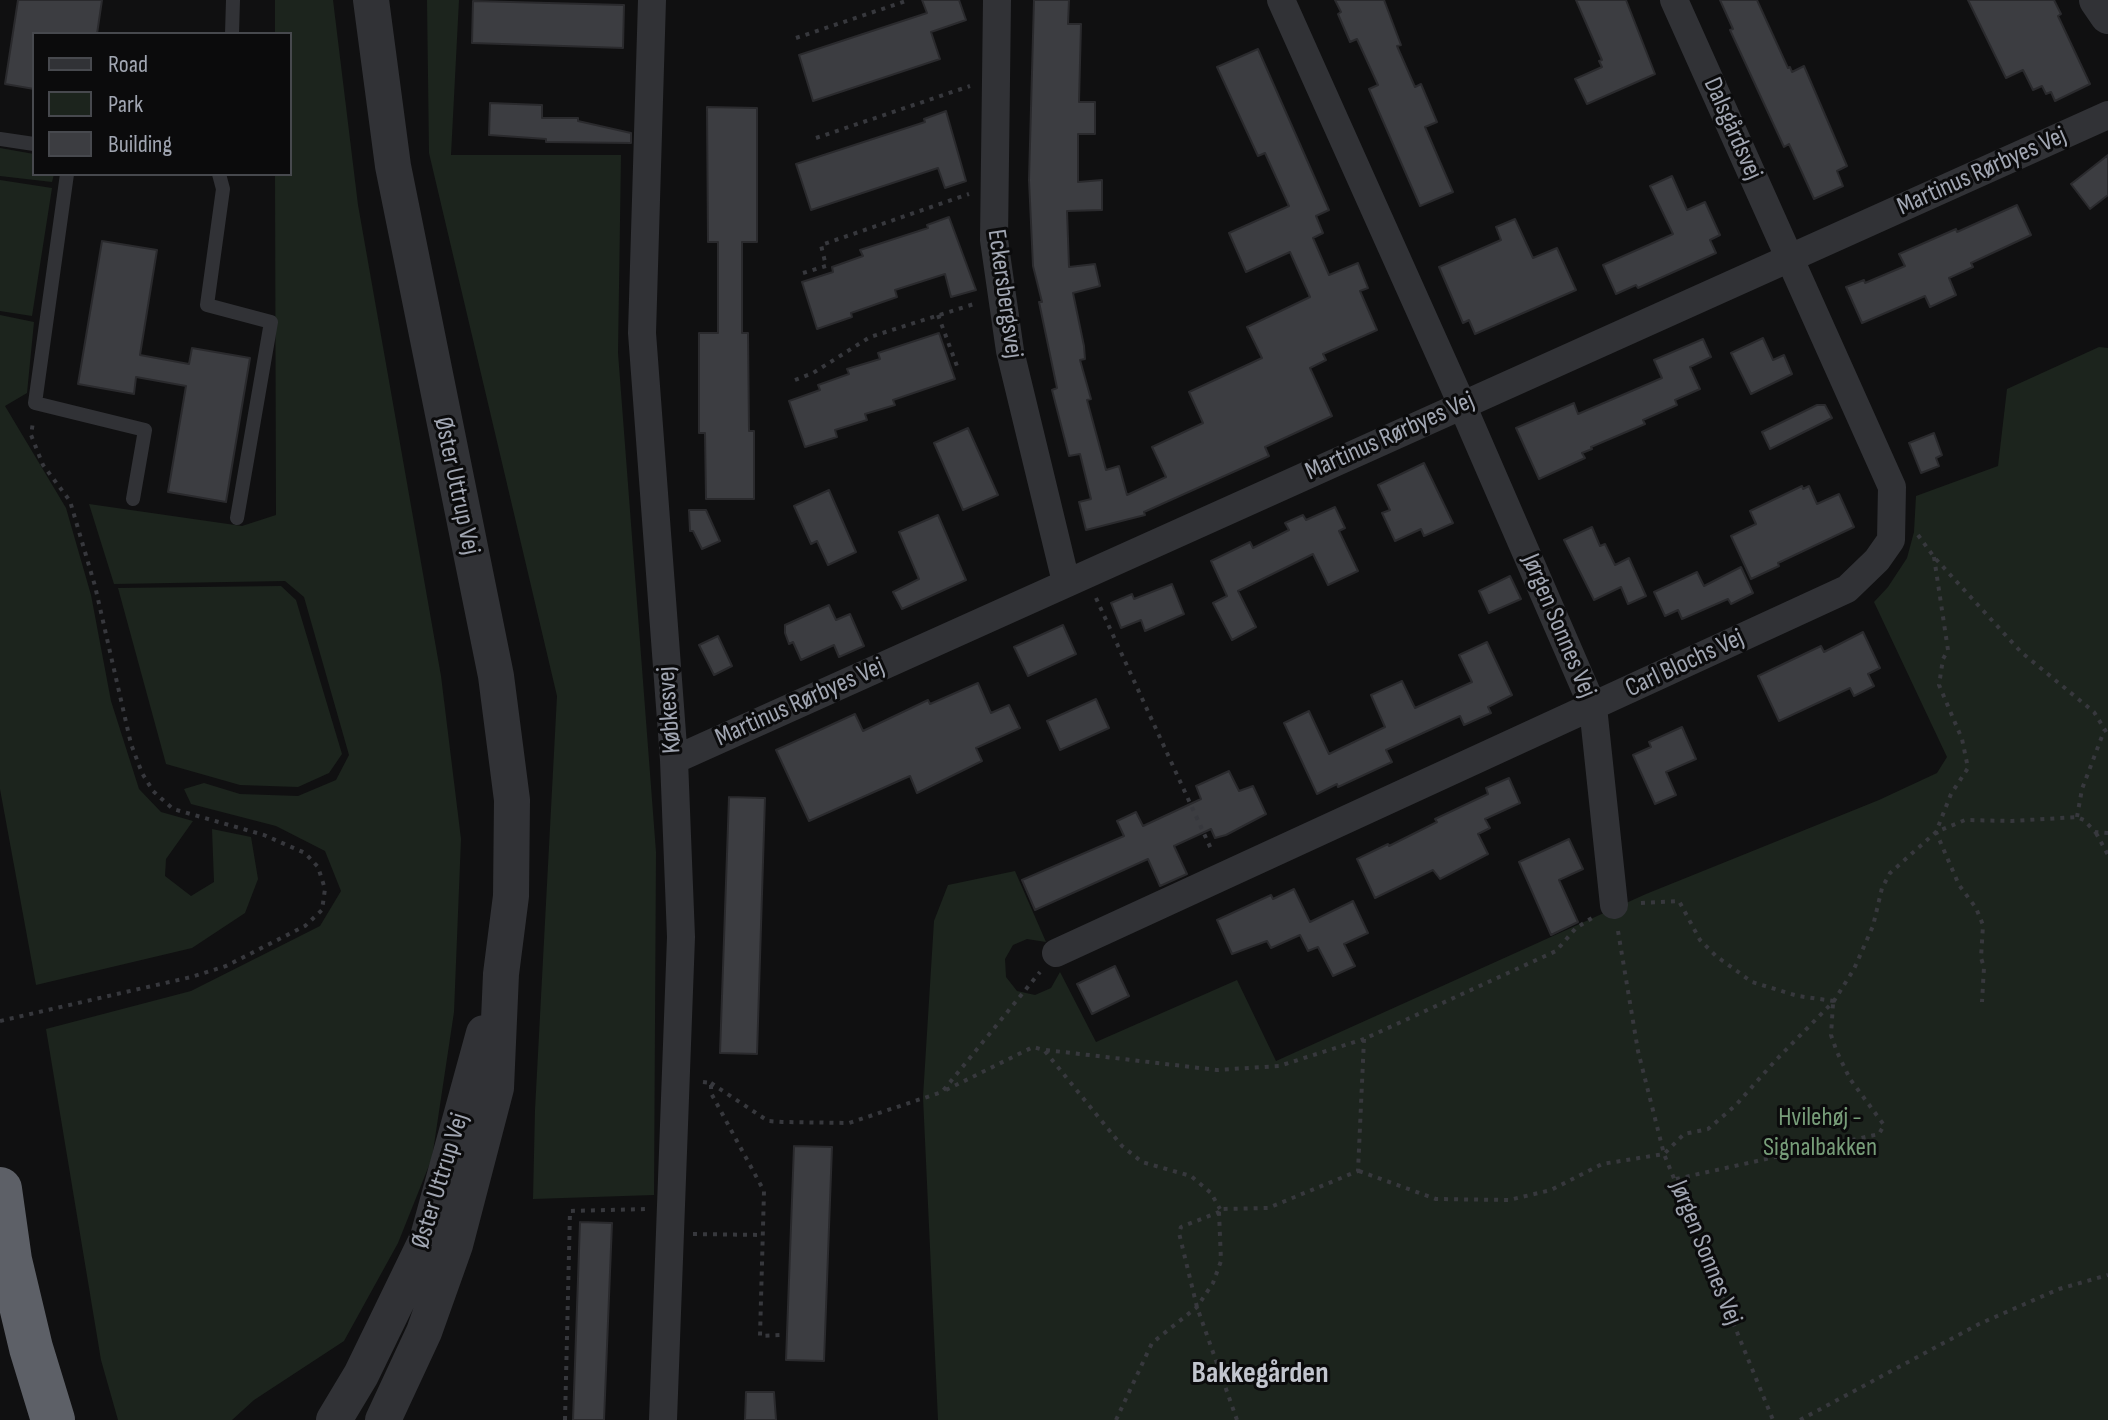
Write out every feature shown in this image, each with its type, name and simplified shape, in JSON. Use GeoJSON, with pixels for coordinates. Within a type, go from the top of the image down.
{"type":"FeatureCollection","features":[{"type":"Feature","properties":{"kind":"highway"},"geometry":{"type":"LineString","coordinates":[[0,1189],[10,1260],[31,1348],[53,1420]]}},
{"type":"Feature","properties":{"kind":"street","name":"Øster Uttrup Vej"},"geometry":{"type":"LineString","coordinates":[[371,0],[393,166],[496,676],[512,800],[511,896],[501,974],[496,1088],[455,1245],[424,1332],[383,1420]]}},
{"type":"Feature","properties":{"kind":"street","name":"Købkesvej"},"geometry":{"type":"LineString","coordinates":[[652,0],[642,333],[674,760],[681,937],[663,1420]]}},
{"type":"Feature","properties":{"kind":"street","name":"Eckersbergsvej"},"geometry":{"type":"LineString","coordinates":[[997,0],[994,240],[1010,351],[1076,578]]}},
{"type":"Feature","properties":{"kind":"street","name":"Jørgen Sonnes Vej"},"geometry":{"type":"LineString","coordinates":[[1281,0],[1462,404],[1593,707],[1614,905]]}},
{"type":"Feature","properties":{"kind":"street","name":"Dalsgårdsvej"},"geometry":{"type":"LineString","coordinates":[[1674,0],[1790,257]]}},
{"type":"Feature","properties":{"kind":"street"},"geometry":{"type":"LineString","coordinates":[[2097,0],[2108,16]]}},
{"type":"Feature","properties":{"kind":"street","name":"Martinus Rørbyes Vej"},"geometry":{"type":"LineString","coordinates":[[674,760],[2108,115]]}},
{"type":"Feature","properties":{"kind":"street","name":"Carl Blochs Vej"},"geometry":{"type":"LineString","coordinates":[[1056,953],[1847,589],[1877,560],[1891,540],[1892,487],[1790,257]]}},
{"type":"Feature","properties":{"kind":"street","name":"Øster Uttrup Vej"},"geometry":{"type":"LineString","coordinates":[[334,1420],[361,1375],[428,1237],[501,974]]}},
{"type":"Feature","properties":{"kind":"lane"},"geometry":{"type":"LineString","coordinates":[[232,32],[233,0]]}},
{"type":"Feature","properties":{"kind":"lane"},"geometry":{"type":"LineString","coordinates":[[0,139],[32,144]]}},
{"type":"Feature","properties":{"kind":"lane"},"geometry":{"type":"LineString","coordinates":[[67,176],[35,403],[145,430],[133,499]]}},
{"type":"Feature","properties":{"kind":"lane"},"geometry":{"type":"LineString","coordinates":[[220,176],[223,189],[207,305],[271,322],[237,518]]}},
{"type":"Feature","properties":{"kind":"path"},"geometry":{"type":"LineString","coordinates":[[796,38],[909,0]]}},
{"type":"Feature","properties":{"kind":"path"},"geometry":{"type":"LineString","coordinates":[[816,138],[995,78]]}},
{"type":"Feature","properties":{"kind":"path"},"geometry":{"type":"LineString","coordinates":[[803,273],[826,266],[821,245],[994,186]]}},
{"type":"Feature","properties":{"kind":"path"},"geometry":{"type":"LineString","coordinates":[[795,380],[813,373],[870,337],[1002,295]]}},
{"type":"Feature","properties":{"kind":"path"},"geometry":{"type":"LineString","coordinates":[[938,315],[957,366]]}},
{"type":"Feature","properties":{"kind":"path"},"geometry":{"type":"LineString","coordinates":[[0,1021],[191,977],[226,966],[305,926],[322,910],[325,889],[318,867],[305,853],[264,835],[173,809],[153,791],[142,773],[131,744],[95,586],[70,501],[43,465],[31,435],[35,403]]}},
{"type":"Feature","properties":{"kind":"path"},"geometry":{"type":"LineString","coordinates":[[1892,504],[1909,520],[1934,557],[2021,652],[2094,712],[2106,733],[2082,789],[2077,817]]}},
{"type":"Feature","properties":{"kind":"path"},"geometry":{"type":"LineString","coordinates":[[1934,557],[1948,650],[1943,659],[1939,685],[1962,739],[1968,768],[1951,794],[1936,832],[1959,885],[1976,908],[1983,925],[1982,1002]]}},
{"type":"Feature","properties":{"kind":"path"},"geometry":{"type":"LineString","coordinates":[[1076,578],[1223,875]]}},
{"type":"Feature","properties":{"kind":"path"},"geometry":{"type":"LineString","coordinates":[[1237,1420],[1197,1307],[1179,1233],[1181,1227],[1219,1211],[1268,1208],[1358,1171],[1436,1199],[1509,1200],[1551,1190],[1602,1164],[1664,1154],[1684,1134],[1708,1129],[1736,1105],[1834,1001],[1854,969],[1873,926],[1882,888],[1890,873],[1936,832],[1965,820],[2077,817],[2095,832],[2108,855]]}},
{"type":"Feature","properties":{"kind":"path"},"geometry":{"type":"LineString","coordinates":[[2095,832],[2108,833]]}},
{"type":"Feature","properties":{"kind":"path"},"geometry":{"type":"LineString","coordinates":[[1614,905],[1679,901],[1700,940],[1752,982],[1798,996],[1834,1001]]}},
{"type":"Feature","properties":{"kind":"path","name":"Jørgen Sonnes Vej"},"geometry":{"type":"LineString","coordinates":[[1614,905],[1638,1051],[1664,1154],[1773,1420]]}},
{"type":"Feature","properties":{"kind":"path"},"geometry":{"type":"LineString","coordinates":[[675,1080],[711,1083],[768,1121],[849,1123],[942,1092],[1033,1047],[1217,1070],[1279,1066],[1364,1039],[1556,951],[1576,928]]}},
{"type":"Feature","properties":{"kind":"path"},"geometry":{"type":"LineString","coordinates":[[942,1092],[1056,953]]}},
{"type":"Feature","properties":{"kind":"path"},"geometry":{"type":"LineString","coordinates":[[1675,1179],[1879,1134],[1884,1125],[1850,1079],[1831,1035],[1834,1001]]}},
{"type":"Feature","properties":{"kind":"path"},"geometry":{"type":"LineString","coordinates":[[1358,1171],[1364,1039]]}},
{"type":"Feature","properties":{"kind":"path"},"geometry":{"type":"LineString","coordinates":[[1044,1050],[1122,1146],[1142,1162],[1191,1176],[1211,1193],[1219,1211],[1221,1261],[1213,1283],[1197,1307],[1152,1343],[1116,1420]]}},
{"type":"Feature","properties":{"kind":"path"},"geometry":{"type":"LineString","coordinates":[[711,1083],[711,1093],[764,1191],[760,1336],[782,1335]]}},
{"type":"Feature","properties":{"kind":"path"},"geometry":{"type":"LineString","coordinates":[[565,1420],[570,1211],[763,1235]]}},
{"type":"Feature","properties":{"kind":"path"},"geometry":{"type":"LineString","coordinates":[[1800,1420],[1979,1324],[2059,1289],[2108,1275]]}},
{"type":"Feature","properties":{"kind":"green space"},"geometry":{"type":"Polygon","coordinates":[[[275,0],[333,0],[358,205],[441,676],[461,839],[454,1012],[432,1158],[398,1243],[344,1341],[254,1400],[232,1420],[118,1420],[101,1360],[46,1029],[191,991],[320,926],[341,891],[325,851],[276,826],[191,804],[184,789],[204,783],[240,794],[298,796],[336,780],[349,755],[304,597],[285,581],[114,584],[89,504],[242,526],[276,515],[275,176],[292,176],[292,32],[275,32],[275,0]]]}},
{"type":"Feature","properties":{"kind":"green space"},"geometry":{"type":"Polygon","coordinates":[[[427,0],[459,0],[451,155],[621,155],[618,353],[656,852],[654,1195],[533,1199],[557,696],[429,153],[427,0]]]}},
{"type":"Feature","properties":{"kind":"green space"},"geometry":{"type":"Polygon","coordinates":[[[0,148],[32,154],[32,176],[54,176],[52,182],[0,176],[0,148]]]}},
{"type":"Feature","properties":{"kind":"green space"},"geometry":{"type":"Polygon","coordinates":[[[0,180],[52,188],[32,316],[0,311],[0,180]]]}},
{"type":"Feature","properties":{"kind":"green space"},"geometry":{"type":"Polygon","coordinates":[[[0,315],[34,322],[27,393],[5,406],[66,508],[91,595],[111,701],[139,789],[161,812],[193,821],[166,859],[165,876],[191,896],[214,882],[212,829],[251,837],[258,879],[245,913],[192,948],[36,985],[0,789],[0,315]]]}},
{"type":"Feature","properties":{"kind":"green space","name":"Hvilehøj - Signalbakken"},"geometry":{"type":"Polygon","coordinates":[[[2099,347],[2108,348],[2108,1420],[938,1420],[923,1097],[934,921],[948,885],[1015,871],[1046,942],[1027,939],[1013,945],[1005,959],[1006,977],[1017,991],[1035,995],[1051,988],[1060,972],[1096,1042],[1237,980],[1276,1061],[1646,894],[1879,800],[1937,773],[1947,757],[1874,602],[1907,558],[1914,532],[1916,496],[1998,466],[2007,389],[2099,347]]]}},
{"type":"Feature","properties":{"kind":"green space"},"geometry":{"type":"Polygon","coordinates":[[[281,586],[296,600],[342,754],[329,773],[298,787],[240,785],[166,764],[118,588],[281,586]]]}},
{"type":"Feature","properties":{"kind":"building"},"geometry":{"type":"Polygon","coordinates":[[[18,0],[102,0],[97,32],[32,32],[32,89],[5,84],[18,0]]]}},
{"type":"Feature","properties":{"kind":"building"},"geometry":{"type":"Polygon","coordinates":[[[922,0],[959,0],[966,20],[931,32],[940,59],[813,101],[799,55],[927,13],[922,0]]]}},
{"type":"Feature","properties":{"kind":"building"},"geometry":{"type":"Polygon","coordinates":[[[1034,0],[1069,0],[1068,24],[1081,24],[1079,102],[1095,102],[1095,134],[1078,134],[1078,182],[1102,180],[1102,210],[1067,211],[1069,267],[1095,264],[1100,286],[1073,293],[1084,346],[1085,359],[1080,360],[1106,470],[1119,466],[1127,495],[1166,477],[1152,447],[1203,423],[1189,392],[1262,358],[1247,327],[1310,297],[1290,252],[1246,272],[1229,233],[1289,206],[1265,153],[1258,156],[1217,67],[1258,49],[1329,210],[1316,216],[1323,233],[1313,238],[1329,275],[1358,263],[1368,288],[1360,291],[1377,330],[1323,354],[1326,360],[1310,368],[1332,416],[1265,447],[1269,456],[1144,512],[1145,515],[1086,530],[1079,502],[1091,499],[1080,454],[1069,456],[1052,390],[1057,388],[1033,266],[1029,180],[1034,0]]]}},
{"type":"Feature","properties":{"kind":"building"},"geometry":{"type":"Polygon","coordinates":[[[1335,0],[1384,0],[1401,45],[1397,46],[1415,87],[1421,84],[1437,122],[1425,127],[1453,192],[1420,206],[1369,89],[1378,85],[1357,39],[1350,42],[1335,0]]]}},
{"type":"Feature","properties":{"kind":"building"},"geometry":{"type":"Polygon","coordinates":[[[1576,0],[1626,0],[1655,74],[1587,104],[1575,79],[1602,67],[1599,61],[1602,60],[1576,0]]]}},
{"type":"Feature","properties":{"kind":"building"},"geometry":{"type":"Polygon","coordinates":[[[1720,0],[1757,0],[1788,68],[1792,72],[1804,66],[1847,166],[1837,171],[1843,186],[1814,199],[1789,144],[1784,147],[1730,30],[1733,29],[1720,0]]]}},
{"type":"Feature","properties":{"kind":"building"},"geometry":{"type":"Polygon","coordinates":[[[1968,0],[2054,0],[2061,14],[2058,16],[2090,84],[2055,101],[2051,92],[2046,94],[2042,86],[2033,90],[2023,70],[2006,78],[1968,0]]]}},
{"type":"Feature","properties":{"kind":"building"},"geometry":{"type":"Polygon","coordinates":[[[473,1],[624,5],[623,48],[472,43],[473,1]]]}},
{"type":"Feature","properties":{"kind":"building"},"geometry":{"type":"Polygon","coordinates":[[[490,103],[542,105],[542,118],[578,118],[578,121],[631,133],[631,143],[546,142],[546,139],[489,135],[490,103]]]}},
{"type":"Feature","properties":{"kind":"building"},"geometry":{"type":"Polygon","coordinates":[[[707,107],[757,108],[757,242],[742,242],[742,333],[748,333],[749,431],[754,431],[754,499],[706,499],[705,433],[699,433],[699,333],[718,333],[718,242],[708,242],[707,107]]]}},
{"type":"Feature","properties":{"kind":"building"},"geometry":{"type":"Polygon","coordinates":[[[946,111],[966,181],[945,188],[938,168],[811,210],[796,164],[925,122],[924,119],[946,111]]]}},
{"type":"Feature","properties":{"kind":"building"},"geometry":{"type":"Polygon","coordinates":[[[2108,155],[2108,195],[2090,209],[2071,184],[2108,155]]]}},
{"type":"Feature","properties":{"kind":"building"},"geometry":{"type":"Polygon","coordinates":[[[1672,176],[1687,210],[1705,202],[1720,235],[1710,240],[1716,253],[1638,288],[1636,285],[1616,294],[1603,265],[1673,234],[1650,186],[1672,176]]]}},
{"type":"Feature","properties":{"kind":"building"},"geometry":{"type":"Polygon","coordinates":[[[2017,205],[2031,235],[1971,263],[1973,267],[1949,278],[1956,295],[1930,307],[1925,296],[1862,323],[1846,287],[1864,280],[1865,283],[1905,266],[1899,254],[2017,205]]]}},
{"type":"Feature","properties":{"kind":"building"},"geometry":{"type":"Polygon","coordinates":[[[949,217],[976,290],[951,297],[945,274],[895,290],[897,297],[817,329],[802,282],[833,272],[832,267],[863,256],[860,250],[928,228],[927,225],[949,217]]]}},
{"type":"Feature","properties":{"kind":"building"},"geometry":{"type":"Polygon","coordinates":[[[1515,219],[1533,258],[1557,248],[1576,290],[1475,334],[1469,320],[1463,323],[1439,267],[1501,240],[1496,227],[1515,219]]]}},
{"type":"Feature","properties":{"kind":"building"},"geometry":{"type":"Polygon","coordinates":[[[102,241],[157,250],[140,355],[189,364],[192,348],[250,358],[226,502],[168,492],[186,386],[136,377],[134,394],[78,384],[102,241]]]}},
{"type":"Feature","properties":{"kind":"building"},"geometry":{"type":"Polygon","coordinates":[[[939,333],[955,379],[893,400],[895,405],[865,414],[867,420],[835,430],[837,437],[805,447],[789,401],[820,390],[818,385],[849,374],[847,369],[880,359],[878,353],[939,333]]]}},
{"type":"Feature","properties":{"kind":"building"},"geometry":{"type":"Polygon","coordinates":[[[1763,338],[1773,360],[1784,355],[1792,374],[1751,394],[1731,353],[1763,338]]]}},
{"type":"Feature","properties":{"kind":"building"},"geometry":{"type":"Polygon","coordinates":[[[1703,339],[1711,357],[1690,367],[1700,389],[1675,400],[1677,405],[1643,420],[1645,424],[1591,447],[1582,453],[1585,458],[1539,479],[1516,428],[1574,403],[1578,414],[1662,378],[1654,360],[1703,339]]]}},
{"type":"Feature","properties":{"kind":"building"},"geometry":{"type":"Polygon","coordinates":[[[1817,405],[1825,405],[1832,418],[1770,449],[1762,432],[1817,405]]]}},
{"type":"Feature","properties":{"kind":"building"},"geometry":{"type":"Polygon","coordinates":[[[968,428],[998,495],[963,510],[934,443],[968,428]]]}},
{"type":"Feature","properties":{"kind":"building"},"geometry":{"type":"Polygon","coordinates":[[[1934,433],[1942,455],[1936,458],[1939,466],[1921,473],[1909,443],[1934,433]]]}},
{"type":"Feature","properties":{"kind":"building"},"geometry":{"type":"Polygon","coordinates":[[[1424,463],[1453,523],[1424,536],[1421,529],[1395,541],[1382,513],[1390,510],[1378,485],[1424,463]]]}},
{"type":"Feature","properties":{"kind":"building"},"geometry":{"type":"Polygon","coordinates":[[[1802,486],[1803,489],[1809,486],[1817,504],[1839,494],[1854,527],[1751,579],[1731,536],[1756,524],[1750,511],[1802,486]]]}},
{"type":"Feature","properties":{"kind":"building"},"geometry":{"type":"Polygon","coordinates":[[[829,490],[856,552],[828,565],[817,541],[811,544],[794,506],[829,490]]]}},
{"type":"Feature","properties":{"kind":"building"},"geometry":{"type":"Polygon","coordinates":[[[1335,507],[1345,528],[1339,531],[1358,571],[1328,585],[1313,554],[1238,591],[1256,627],[1232,640],[1213,603],[1227,596],[1211,561],[1250,542],[1253,548],[1289,530],[1285,523],[1303,515],[1306,520],[1335,507]]]}},
{"type":"Feature","properties":{"kind":"building"},"geometry":{"type":"Polygon","coordinates":[[[689,510],[706,510],[720,541],[702,549],[693,531],[690,531],[689,510]]]}},
{"type":"Feature","properties":{"kind":"building"},"geometry":{"type":"Polygon","coordinates":[[[938,515],[966,580],[902,609],[893,592],[919,579],[899,532],[938,515]]]}},
{"type":"Feature","properties":{"kind":"building"},"geometry":{"type":"Polygon","coordinates":[[[1592,527],[1600,546],[1605,544],[1615,565],[1629,558],[1646,596],[1628,604],[1621,587],[1594,600],[1564,540],[1592,527]]]}},
{"type":"Feature","properties":{"kind":"building"},"geometry":{"type":"Polygon","coordinates":[[[1741,567],[1753,593],[1731,604],[1728,599],[1682,619],[1678,610],[1665,616],[1654,592],[1697,572],[1704,586],[1741,567]]]}},
{"type":"Feature","properties":{"kind":"building"},"geometry":{"type":"Polygon","coordinates":[[[1510,576],[1521,599],[1489,613],[1479,591],[1510,576]]]}},
{"type":"Feature","properties":{"kind":"building"},"geometry":{"type":"Polygon","coordinates":[[[1172,584],[1184,614],[1145,631],[1141,620],[1121,628],[1111,603],[1132,594],[1134,599],[1172,584]]]}},
{"type":"Feature","properties":{"kind":"building"},"geometry":{"type":"Polygon","coordinates":[[[829,605],[836,620],[850,614],[864,646],[839,657],[834,645],[801,660],[793,642],[789,644],[785,625],[829,605]]]}},
{"type":"Feature","properties":{"kind":"building"},"geometry":{"type":"Polygon","coordinates":[[[1063,625],[1076,654],[1028,676],[1014,647],[1063,625]]]}},
{"type":"Feature","properties":{"kind":"building"},"geometry":{"type":"Polygon","coordinates":[[[1863,632],[1880,668],[1868,674],[1874,686],[1854,696],[1850,688],[1779,721],[1758,676],[1821,646],[1824,652],[1863,632]]]}},
{"type":"Feature","properties":{"kind":"building"},"geometry":{"type":"Polygon","coordinates":[[[718,636],[732,666],[714,675],[699,645],[718,636]]]}},
{"type":"Feature","properties":{"kind":"building"},"geometry":{"type":"Polygon","coordinates":[[[1487,642],[1512,695],[1488,707],[1491,713],[1464,725],[1460,716],[1386,750],[1392,762],[1317,794],[1284,723],[1309,711],[1329,754],[1385,727],[1371,695],[1402,681],[1415,708],[1472,682],[1459,655],[1487,642]]]}},
{"type":"Feature","properties":{"kind":"building"},"geometry":{"type":"Polygon","coordinates":[[[978,683],[991,713],[1009,705],[1020,728],[976,748],[982,761],[917,793],[910,776],[809,821],[776,750],[855,714],[863,731],[928,700],[930,704],[978,683]]]}},
{"type":"Feature","properties":{"kind":"building"},"geometry":{"type":"Polygon","coordinates":[[[1096,699],[1109,728],[1060,750],[1047,721],[1096,699]]]}},
{"type":"Feature","properties":{"kind":"building"},"geometry":{"type":"Polygon","coordinates":[[[1682,727],[1696,759],[1666,772],[1676,795],[1655,804],[1633,755],[1651,747],[1649,742],[1682,727]]]}},
{"type":"Feature","properties":{"kind":"building"},"geometry":{"type":"Polygon","coordinates":[[[1229,771],[1239,791],[1253,786],[1266,814],[1226,835],[1215,838],[1211,829],[1174,846],[1187,874],[1160,886],[1148,859],[1035,910],[1022,880],[1124,836],[1117,821],[1136,812],[1143,826],[1201,799],[1196,786],[1229,771]]]}},
{"type":"Feature","properties":{"kind":"building"},"geometry":{"type":"Polygon","coordinates":[[[1509,778],[1520,803],[1485,819],[1490,828],[1478,834],[1488,854],[1440,879],[1433,870],[1375,898],[1357,859],[1437,822],[1435,819],[1488,794],[1486,788],[1509,778]]]}},
{"type":"Feature","properties":{"kind":"building"},"geometry":{"type":"Polygon","coordinates":[[[729,797],[765,798],[757,1054],[720,1053],[729,797]]]}},
{"type":"Feature","properties":{"kind":"building"},"geometry":{"type":"Polygon","coordinates":[[[1569,839],[1583,869],[1559,880],[1578,922],[1551,935],[1519,862],[1569,839]]]}},
{"type":"Feature","properties":{"kind":"building"},"geometry":{"type":"Polygon","coordinates":[[[1294,889],[1310,922],[1353,901],[1368,933],[1344,944],[1355,966],[1333,976],[1318,947],[1308,951],[1300,935],[1271,948],[1267,941],[1232,954],[1217,920],[1271,895],[1273,899],[1294,889]]]}},
{"type":"Feature","properties":{"kind":"building"},"geometry":{"type":"Polygon","coordinates":[[[1115,966],[1129,996],[1092,1014],[1077,984],[1115,966]]]}},
{"type":"Feature","properties":{"kind":"building"},"geometry":{"type":"Polygon","coordinates":[[[794,1146],[832,1147],[824,1361],[786,1360],[794,1146]]]}},
{"type":"Feature","properties":{"kind":"building"},"geometry":{"type":"Polygon","coordinates":[[[580,1222],[612,1223],[604,1420],[573,1420],[580,1222]]]}},
{"type":"Feature","properties":{"kind":"building"},"geometry":{"type":"Polygon","coordinates":[[[746,1392],[774,1392],[776,1420],[745,1420],[746,1392]]]}},
{"type":"Feature","properties":{"kind":"district","name":"Bakkegården"},"geometry":{"type":"Point","coordinates":[1260,1374]}}]}
